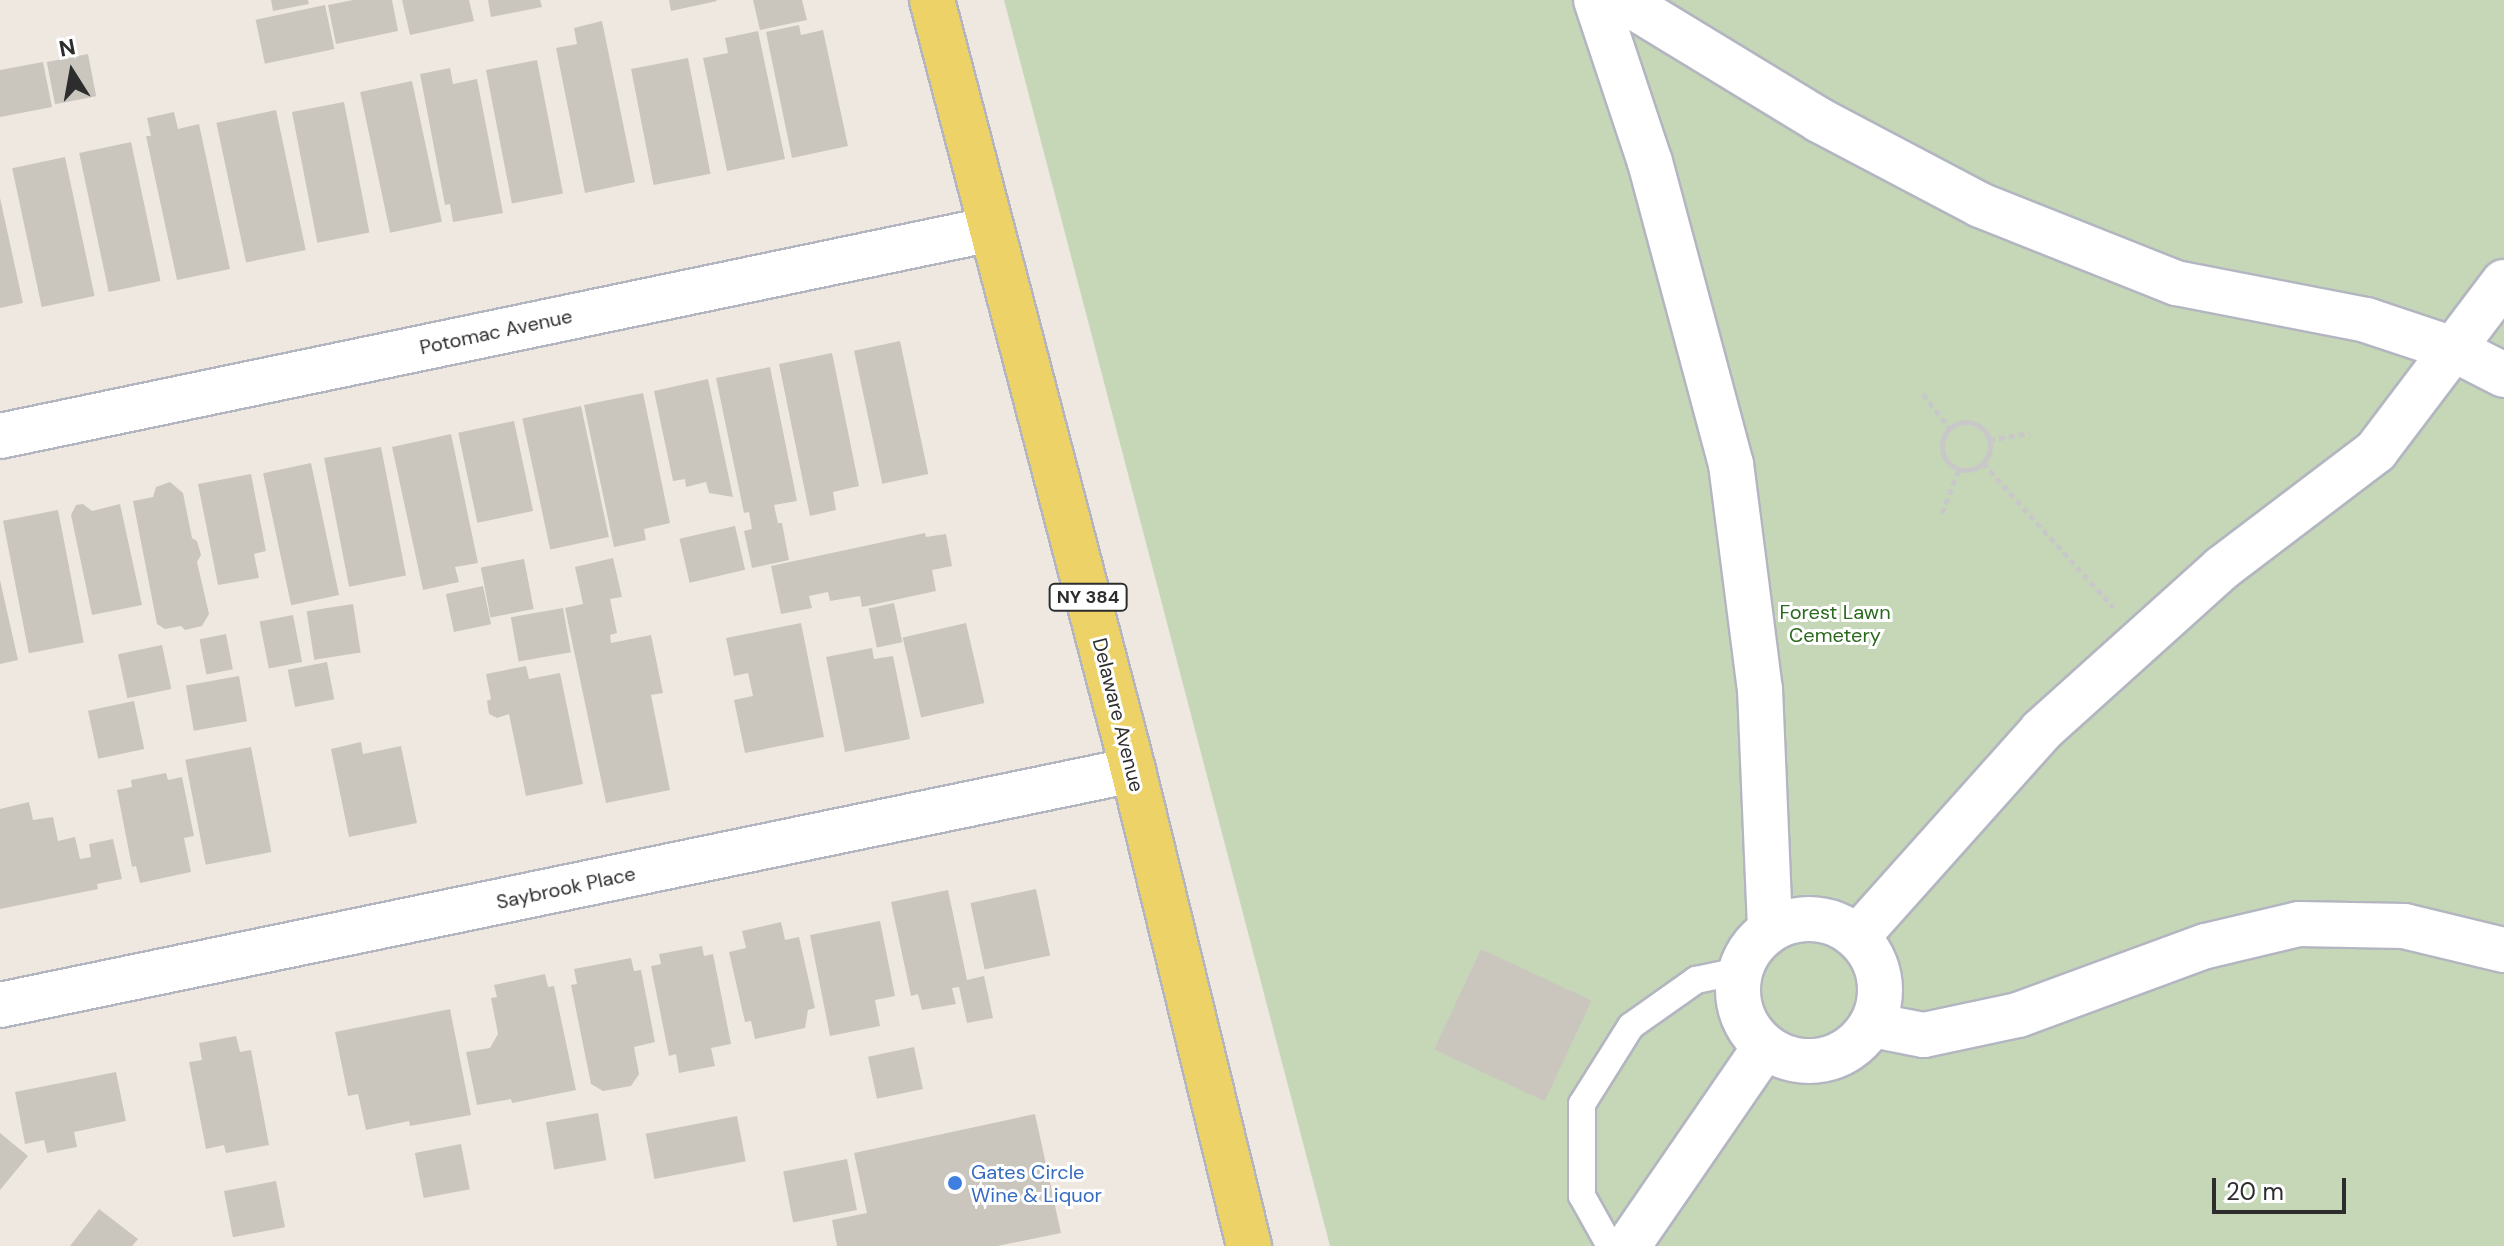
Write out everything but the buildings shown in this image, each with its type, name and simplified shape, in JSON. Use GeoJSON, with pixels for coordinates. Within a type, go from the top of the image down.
{"type":"FeatureCollection","features":[{"type":"Feature","properties":{"kind":"main road","name":"Delaware Avenue"},"geometry":{"type":"LineString","coordinates":[[932,0],[1133,770],[1249,1246]]}},
{"type":"Feature","properties":{"kind":"street"},"geometry":{"type":"LineString","coordinates":[[1596,0],[1650,162],[1731,464],[1760,689],[1770,929]]}},
{"type":"Feature","properties":{"kind":"street"},"geometry":{"type":"LineString","coordinates":[[1622,0],[1819,120],[1980,205],[2176,283],[2366,320],[2453,349],[2504,375]]}},
{"type":"Feature","properties":{"kind":"street","name":"Potomac Avenue"},"geometry":{"type":"LineString","coordinates":[[0,436],[992,229]]}},
{"type":"Feature","properties":{"kind":"street"},"geometry":{"type":"LineString","coordinates":[[1858,936],[2041,731],[2222,568],[2376,451],[2504,282]]}},
{"type":"Feature","properties":{"kind":"street","name":"Saybrook Place"},"geometry":{"type":"LineString","coordinates":[[0,1005],[1133,770]]}},
{"type":"Feature","properties":{"kind":"street"},"geometry":{"type":"LineString","coordinates":[[1806,918],[1831,921],[1858,936],[1879,976],[1880,1001],[1872,1025],[1856,1044],[1834,1057],[1812,1061],[1787,1059],[1765,1047],[1743,1020],[1737,997],[1739,971],[1751,946],[1770,929],[1806,918]]}},
{"type":"Feature","properties":{"kind":"street"},"geometry":{"type":"LineString","coordinates":[[1872,1025],[1924,1035],[2018,1015],[2206,946],[2299,924],[2404,926],[2504,950]]}},
{"type":"Feature","properties":{"kind":"street"},"geometry":{"type":"LineString","coordinates":[[1628,1246],[1765,1047]]}},
{"type":"Feature","properties":{"kind":"lane"},"geometry":{"type":"LineString","coordinates":[[1610,1246],[1582,1196],[1582,1104],[1631,1026],[1696,980],[1739,971]]}},
{"type":"Feature","properties":{"kind":"path"},"geometry":{"type":"LineString","coordinates":[[1923,394],[1950,429]]}},
{"type":"Feature","properties":{"kind":"path"},"geometry":{"type":"LineString","coordinates":[[1969,422],[1983,429],[1989,440],[1990,451],[1983,463],[1974,469],[1959,469],[1943,453],[1944,438],[1950,429],[1969,422]]}},
{"type":"Feature","properties":{"kind":"path"},"geometry":{"type":"LineString","coordinates":[[1989,440],[2029,433]]}},
{"type":"Feature","properties":{"kind":"path"},"geometry":{"type":"LineString","coordinates":[[1983,463],[2143,640]]}},
{"type":"Feature","properties":{"kind":"path"},"geometry":{"type":"LineString","coordinates":[[1942,513],[1959,469]]}},
{"type":"Feature","properties":{"kind":"green space","name":"Forest Lawn Cemetery"},"geometry":{"type":"Polygon","coordinates":[[[1004,0],[2504,0],[2504,1246],[1330,1246],[1004,0]]]}},
{"type":"Feature","properties":{"kind":"place","name":"Gates Circle Wine & Liquor"},"geometry":{"type":"Point","coordinates":[955,1183]}}]}
